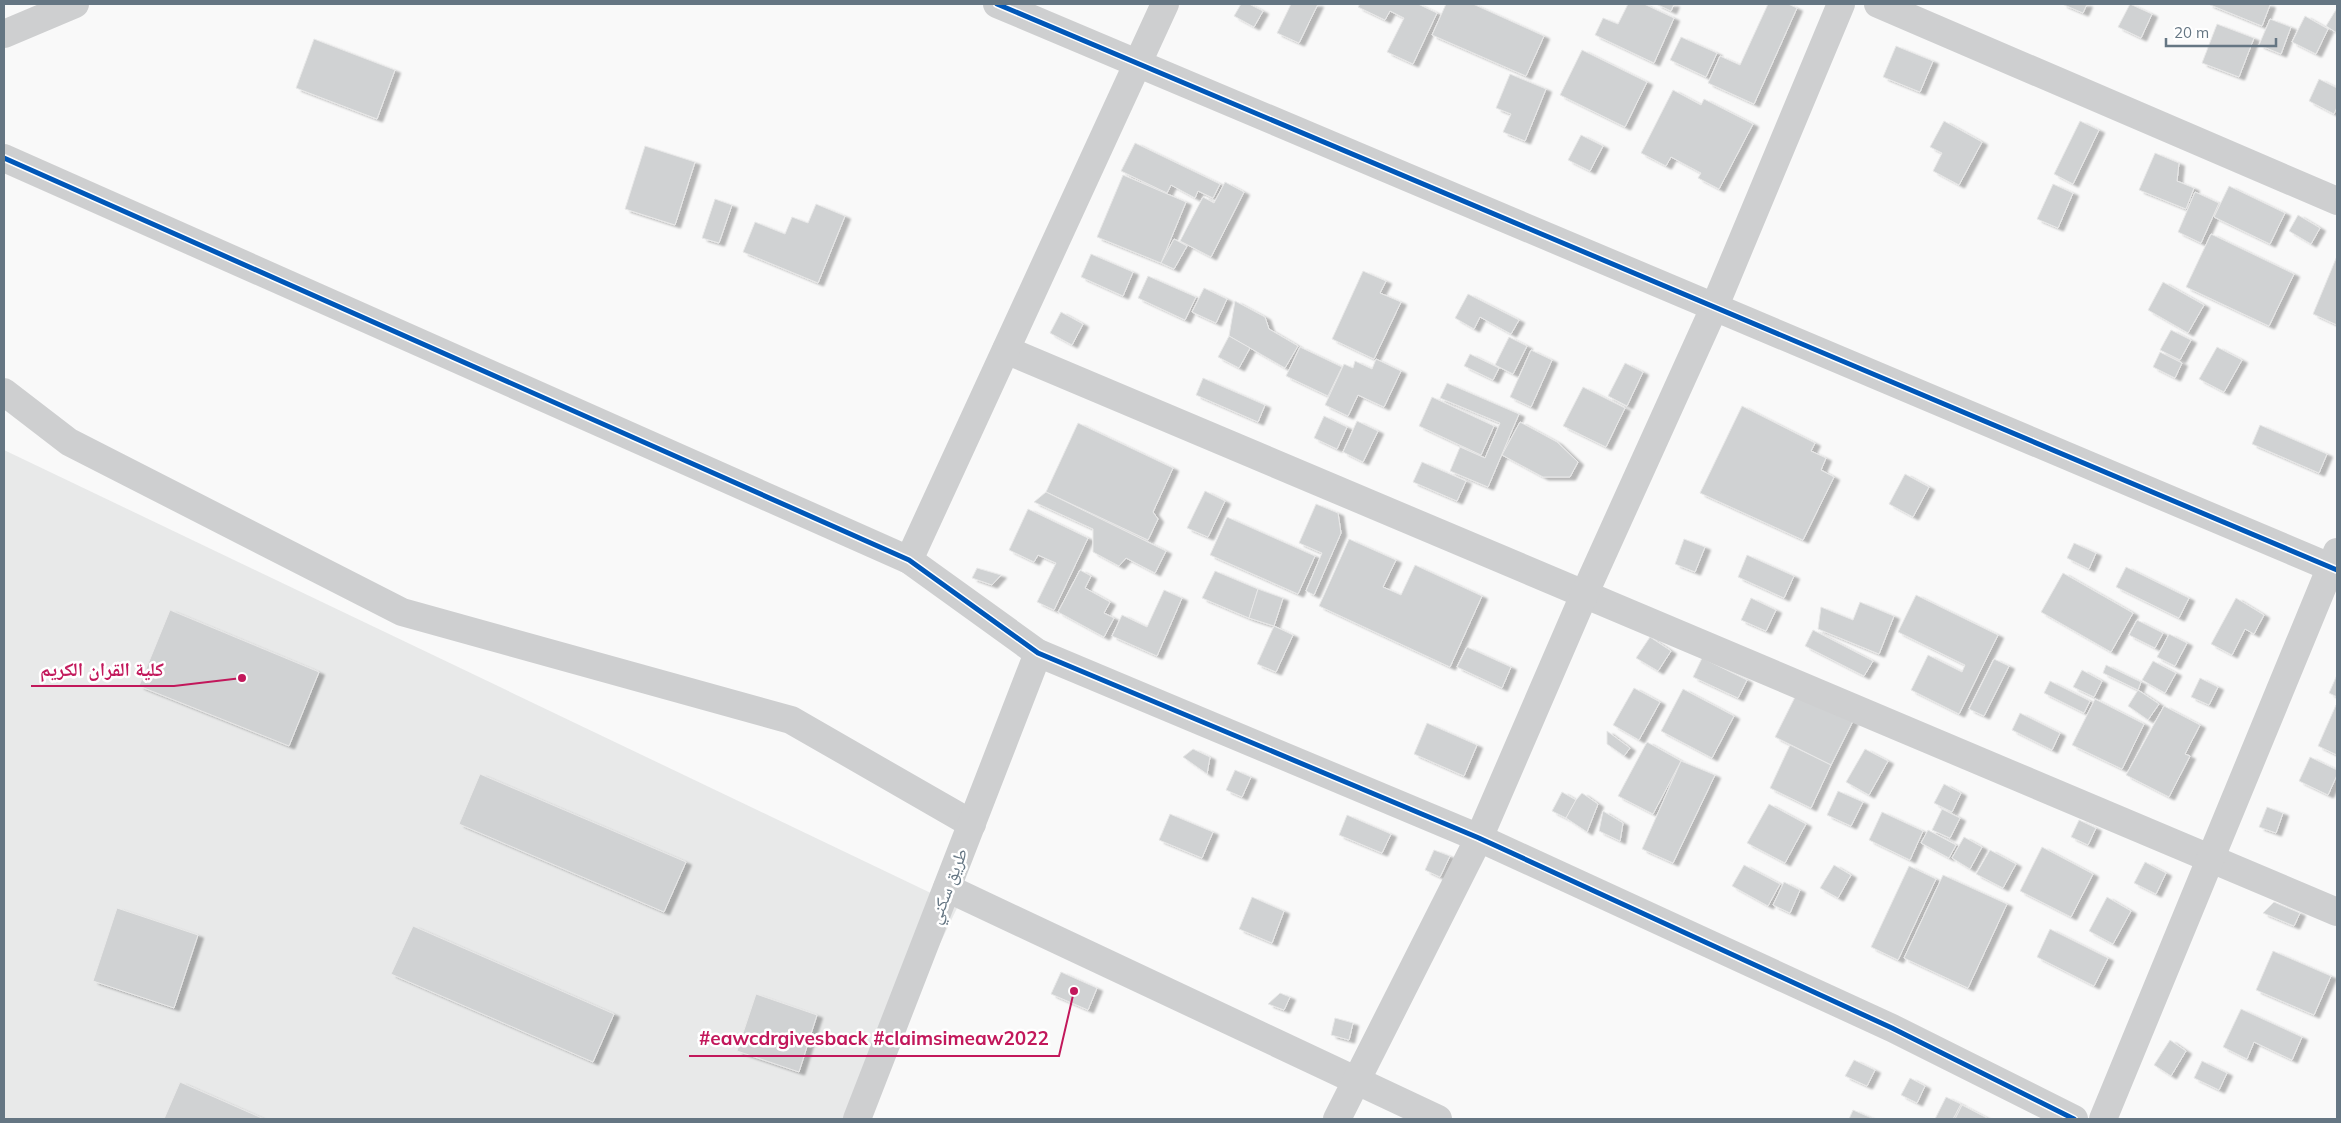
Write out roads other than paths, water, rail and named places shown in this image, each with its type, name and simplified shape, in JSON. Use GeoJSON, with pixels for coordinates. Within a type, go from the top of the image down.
{"type":"FeatureCollection","features":[{"type":"Feature","properties":{"kind":"street"},"geometry":{"type":"LineString","coordinates":[[4,34],[75,4]]}},
{"type":"Feature","properties":{"kind":"street"},"geometry":{"type":"LineString","coordinates":[[996,4],[1714,308],[2335,563],[2103,1119]]}},
{"type":"Feature","properties":{"kind":"street"},"geometry":{"type":"LineString","coordinates":[[909,560],[1136,63],[1165,4]]}},
{"type":"Feature","properties":{"kind":"street"},"geometry":{"type":"LineString","coordinates":[[1337,1119],[1480,838],[1584,595],[1714,308],[1841,4]]}},
{"type":"Feature","properties":{"kind":"street"},"geometry":{"type":"LineString","coordinates":[[1878,4],[2337,201]]}},
{"type":"Feature","properties":{"kind":"street"},"geometry":{"type":"LineString","coordinates":[[4,158],[909,560],[1038,654],[1480,838],[1892,1028],[2074,1119]]}},
{"type":"Feature","properties":{"kind":"street"},"geometry":{"type":"LineString","coordinates":[[1006,350],[2337,912]]}},
{"type":"Feature","properties":{"kind":"street"},"geometry":{"type":"LineString","coordinates":[[4,392],[69,442],[402,612],[791,720],[972,824]]}},
{"type":"Feature","properties":{"kind":"street","name":"طريق سكني"},"geometry":{"type":"LineString","coordinates":[[857,1119],[1038,654]]}},
{"type":"Feature","properties":{"kind":"street"},"geometry":{"type":"LineString","coordinates":[[947,888],[1438,1119]]}},
{"type":"Feature","properties":{"kind":"place","name":"كلية القران الكريم"},"geometry":{"type":"Point","coordinates":[242,678]}},
{"type":"Feature","properties":{"kind":"place","name":"#eawcdrgivesback #claimsimeaw2022"},"geometry":{"type":"Point","coordinates":[1074,991]}}]}
